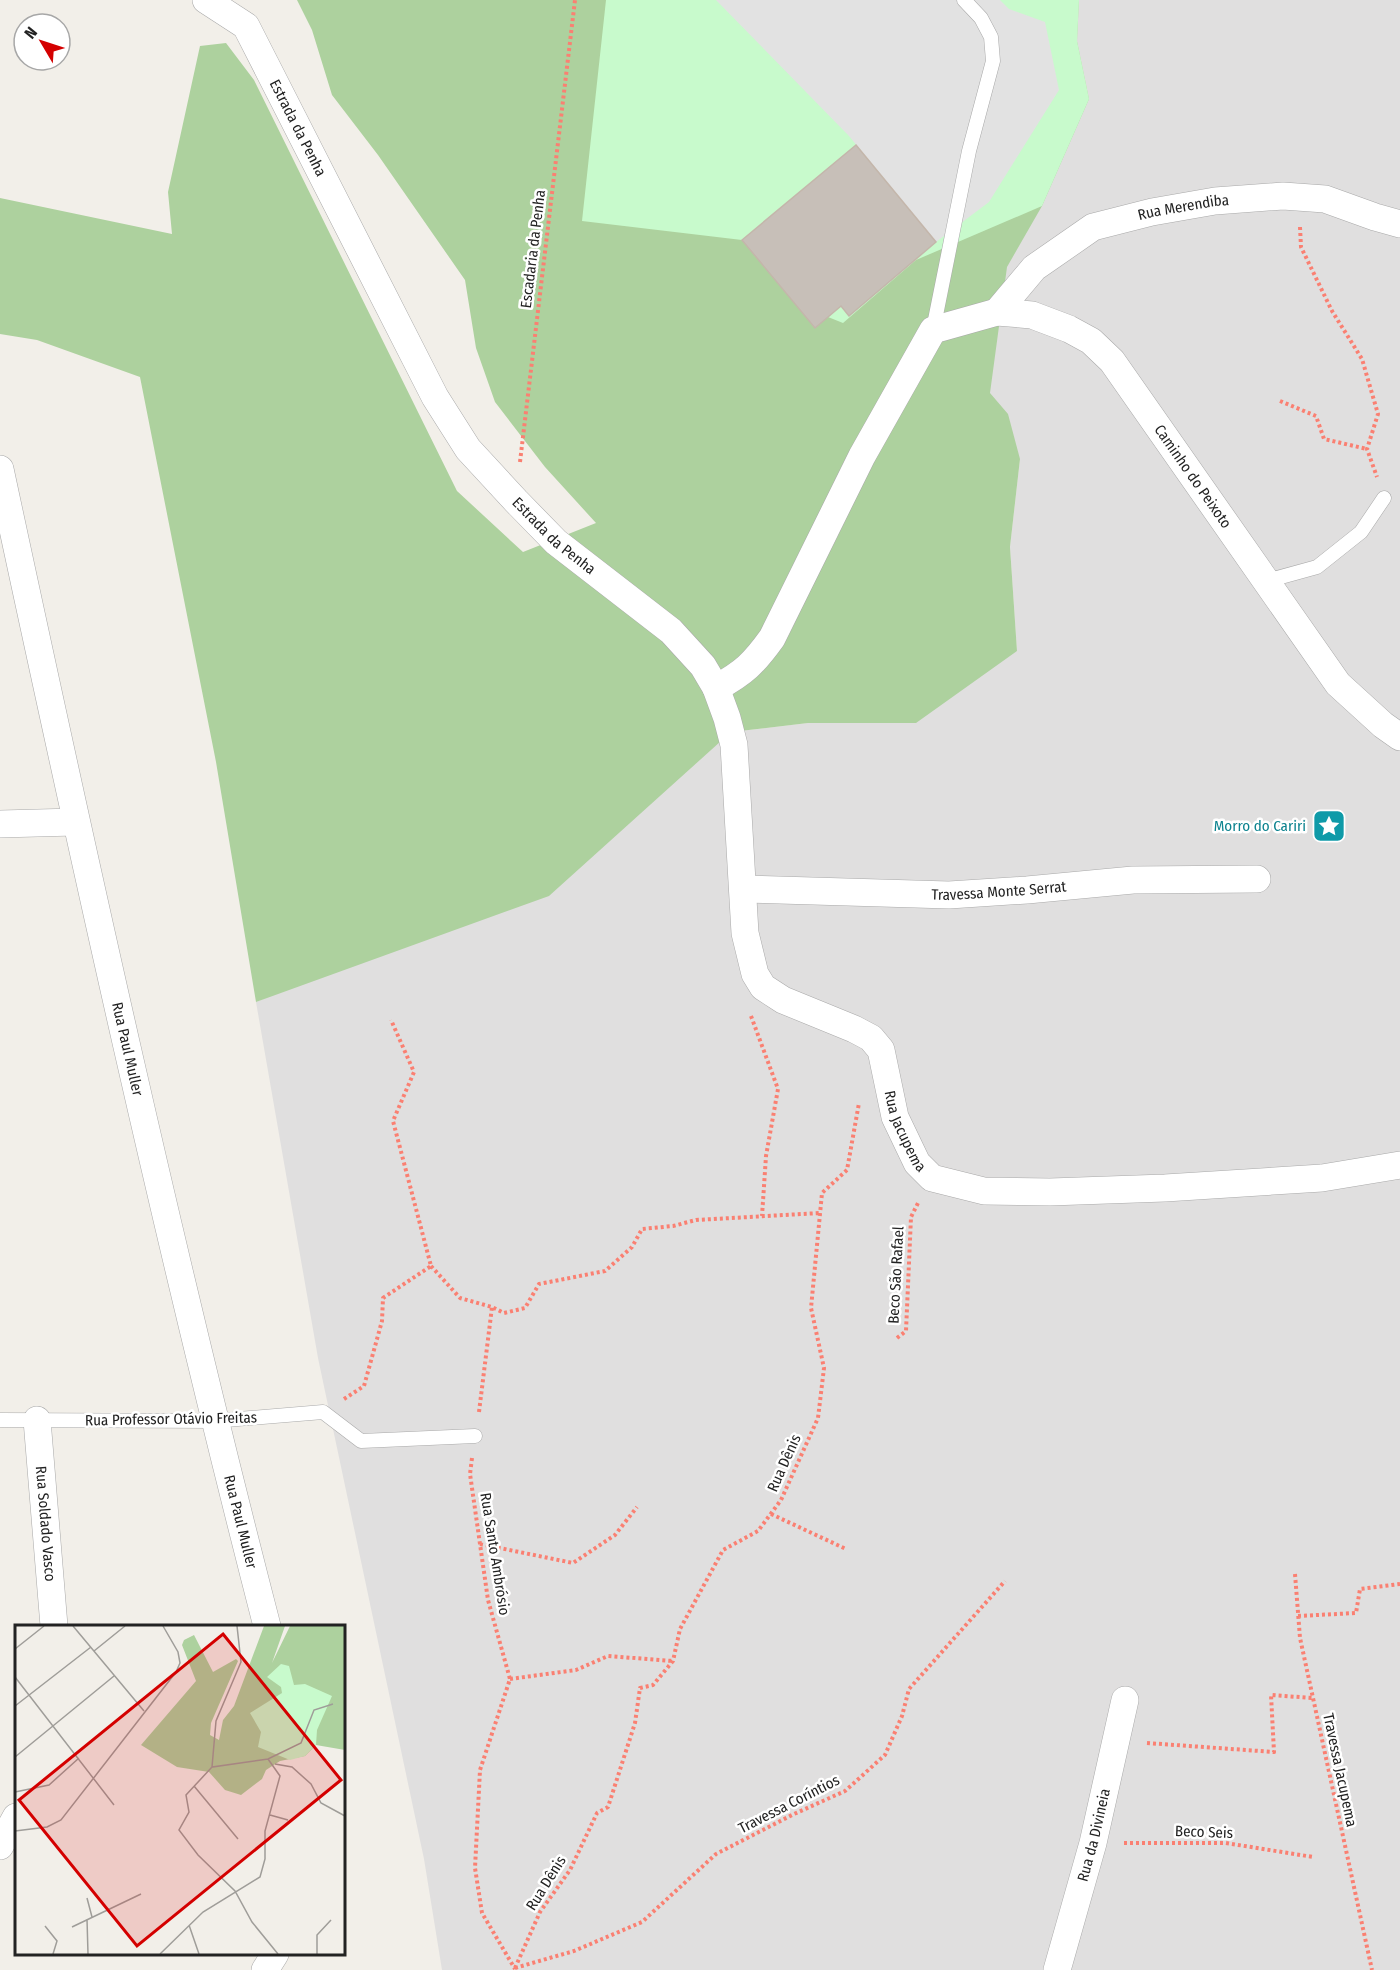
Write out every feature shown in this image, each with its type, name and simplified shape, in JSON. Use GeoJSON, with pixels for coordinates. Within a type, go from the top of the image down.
{"type":"FeatureCollection","features":[{"type":"Feature","properties":{"kind":"street","name":"Estrada da Penha"},"geometry":{"type":"LineString","coordinates":[[206,0],[246,26],[435,397],[468,449],[556,542],[671,631],[703,666],[716,688]]}},
{"type":"Feature","properties":{"kind":"street","name":"Rua Merendiba"},"geometry":{"type":"LineString","coordinates":[[997,312],[1034,268],[1093,227],[1152,212],[1215,201],[1283,196],[1325,199],[1400,224]]}},
{"type":"Feature","properties":{"kind":"street","name":"Caminho do Peixoto"},"geometry":{"type":"LineString","coordinates":[[933,330],[997,312],[1032,315],[1069,329],[1091,341],[1112,361],[1338,684],[1383,725],[1400,737]]}},
{"type":"Feature","properties":{"kind":"street"},"geometry":{"type":"LineString","coordinates":[[755,974],[745,933],[734,745],[728,718],[716,688],[737,677],[755,662],[772,638],[862,456],[933,330]]}},
{"type":"Feature","properties":{"kind":"street","name":"Rua Paul Muller"},"geometry":{"type":"LineString","coordinates":[[0,469],[75,822],[214,1421],[267,1625]]}},
{"type":"Feature","properties":{"kind":"street"},"geometry":{"type":"LineString","coordinates":[[0,824],[75,822]]}},
{"type":"Feature","properties":{"kind":"street","name":"Travessa Monte Serrat"},"geometry":{"type":"LineString","coordinates":[[743,889],[949,894],[1027,890],[1133,880],[1257,879]]}},
{"type":"Feature","properties":{"kind":"street","name":"Rua Jacupema"},"geometry":{"type":"LineString","coordinates":[[755,974],[763,987],[783,1000],[871,1038],[881,1050],[895,1117],[917,1163],[932,1178],[984,1191],[1050,1192],[1164,1188],[1322,1178],[1400,1165]]}},
{"type":"Feature","properties":{"kind":"street","name":"Rua Soldado Vasco"},"geometry":{"type":"LineString","coordinates":[[37,1420],[54,1625]]}},
{"type":"Feature","properties":{"kind":"street","name":"Rua da Divineia"},"geometry":{"type":"LineString","coordinates":[[1057,1970],[1094,1843],[1125,1700]]}},
{"type":"Feature","properties":{"kind":"street"},"geometry":{"type":"LineString","coordinates":[[0,1846],[15,1819]]}},
{"type":"Feature","properties":{"kind":"street"},"geometry":{"type":"LineString","coordinates":[[265,1970],[274,1955]]}},
{"type":"Feature","properties":{"kind":"lane"},"geometry":{"type":"LineString","coordinates":[[933,330],[969,151],[993,61],[991,37],[981,18],[964,0]]}},
{"type":"Feature","properties":{"kind":"lane"},"geometry":{"type":"LineString","coordinates":[[1266,581],[1317,567],[1361,532],[1384,498]]}},
{"type":"Feature","properties":{"kind":"lane"},"geometry":{"type":"LineString","coordinates":[[323,1412],[361,1441],[475,1436]]}},
{"type":"Feature","properties":{"kind":"lane","name":"Rua Professor Otávio Freitas"},"geometry":{"type":"LineString","coordinates":[[0,1420],[214,1421],[323,1412]]}},
{"type":"Feature","properties":{"kind":"path","name":"Escadaria da Penha"},"geometry":{"type":"LineString","coordinates":[[516,501],[575,0]]}},
{"type":"Feature","properties":{"kind":"path"},"geometry":{"type":"LineString","coordinates":[[1298,197],[1301,247],[1332,311],[1362,359],[1378,414],[1367,449],[1384,498]]}},
{"type":"Feature","properties":{"kind":"path"},"geometry":{"type":"LineString","coordinates":[[1280,401],[1316,416],[1324,439],[1367,449]]}},
{"type":"Feature","properties":{"kind":"path"},"geometry":{"type":"LineString","coordinates":[[755,974],[750,1015],[778,1089],[766,1156],[762,1216]]}},
{"type":"Feature","properties":{"kind":"path"},"geometry":{"type":"LineString","coordinates":[[391,1020],[414,1072],[393,1121],[431,1266],[460,1298],[492,1306],[504,1313],[525,1308],[539,1284],[606,1271],[632,1247],[642,1229],[673,1226],[696,1220],[820,1214]]}},
{"type":"Feature","properties":{"kind":"path","name":"Rua Dênis"},"geometry":{"type":"LineString","coordinates":[[515,1969],[540,1912],[570,1870],[597,1813],[608,1807],[635,1723],[640,1688],[653,1685],[673,1661],[680,1629],[723,1550],[758,1531],[781,1500],[818,1418],[824,1368],[811,1308],[822,1193],[847,1170],[861,1093]]}},
{"type":"Feature","properties":{"kind":"path","name":"Beco São Rafael"},"geometry":{"type":"LineString","coordinates":[[897,1338],[906,1330],[911,1217],[932,1178]]}},
{"type":"Feature","properties":{"kind":"path"},"geometry":{"type":"LineString","coordinates":[[323,1412],[364,1386],[382,1321],[383,1298],[431,1266]]}},
{"type":"Feature","properties":{"kind":"path","name":"Rua Santo Ambrósio"},"geometry":{"type":"LineString","coordinates":[[492,1306],[470,1474],[488,1600],[510,1679]]}},
{"type":"Feature","properties":{"kind":"path"},"geometry":{"type":"LineString","coordinates":[[480,1544],[573,1563],[615,1534],[637,1507]]}},
{"type":"Feature","properties":{"kind":"path"},"geometry":{"type":"LineString","coordinates":[[771,1514],[846,1549]]}},
{"type":"Feature","properties":{"kind":"path","name":"Travessa Jacupema"},"geometry":{"type":"LineString","coordinates":[[1295,1574],[1300,1638],[1372,1970]]}},
{"type":"Feature","properties":{"kind":"path","name":"Travessa Coríntios"},"geometry":{"type":"LineString","coordinates":[[515,1969],[574,1951],[642,1922],[716,1854],[845,1791],[885,1755],[902,1716],[909,1689],[1005,1581]]}},
{"type":"Feature","properties":{"kind":"path"},"geometry":{"type":"LineString","coordinates":[[1298,1616],[1356,1613],[1360,1589],[1400,1584]]}},
{"type":"Feature","properties":{"kind":"path"},"geometry":{"type":"LineString","coordinates":[[515,1969],[482,1912],[475,1868],[480,1770],[510,1679],[576,1670],[608,1656],[673,1661]]}},
{"type":"Feature","properties":{"kind":"path"},"geometry":{"type":"LineString","coordinates":[[1116,1741],[1274,1752],[1271,1695],[1312,1698]]}},
{"type":"Feature","properties":{"kind":"path","name":"Beco Seis"},"geometry":{"type":"LineString","coordinates":[[1094,1843],[1226,1843],[1313,1857]]}},
{"type":"Feature","properties":{"kind":"shaded area"},"geometry":{"type":"Polygon","coordinates":[[[716,0],[1000,0],[1009,9],[1045,22],[1059,90],[989,202],[936,242],[849,136],[716,0]]]}},
{"type":"Feature","properties":{"kind":"shaded area","name":"Morro do Cariri"},"geometry":{"type":"Polygon","coordinates":[[[1079,0],[1400,0],[1400,1970],[442,1970],[424,1859],[318,1358],[256,1002],[422,932],[731,732],[808,723],[1017,651],[1010,547],[1020,459],[911,405],[1089,99],[1077,41],[1079,0]]]}},
{"type":"Feature","properties":{"kind":"green space"},"geometry":{"type":"Polygon","coordinates":[[[297,0],[1079,0],[1077,41],[1089,99],[1042,206],[1007,267],[990,393],[1008,414],[1020,459],[1010,547],[1017,651],[916,723],[808,723],[731,732],[549,896],[256,1002],[216,762],[140,377],[37,340],[0,334],[0,198],[172,234],[168,192],[200,46],[226,43],[254,80],[457,491],[523,552],[596,523],[545,467],[495,402],[476,348],[465,280],[378,155],[332,95],[312,30],[297,0]]]}},
{"type":"Feature","properties":{"kind":"green space"},"geometry":{"type":"Polygon","coordinates":[[[606,0],[1079,0],[1077,41],[1089,99],[1042,206],[916,260],[843,323],[828,317],[815,328],[742,240],[582,221],[606,0]]]}},
{"type":"Feature","properties":{"kind":"building"},"geometry":{"type":"Polygon","coordinates":[[[856,145],[936,242],[849,316],[841,306],[815,328],[742,240],[856,145]]]}},
{"type":"Feature","properties":{"kind":"place","name":"Morro do Cariri"},"geometry":{"type":"Point","coordinates":[1329,826]}}]}
